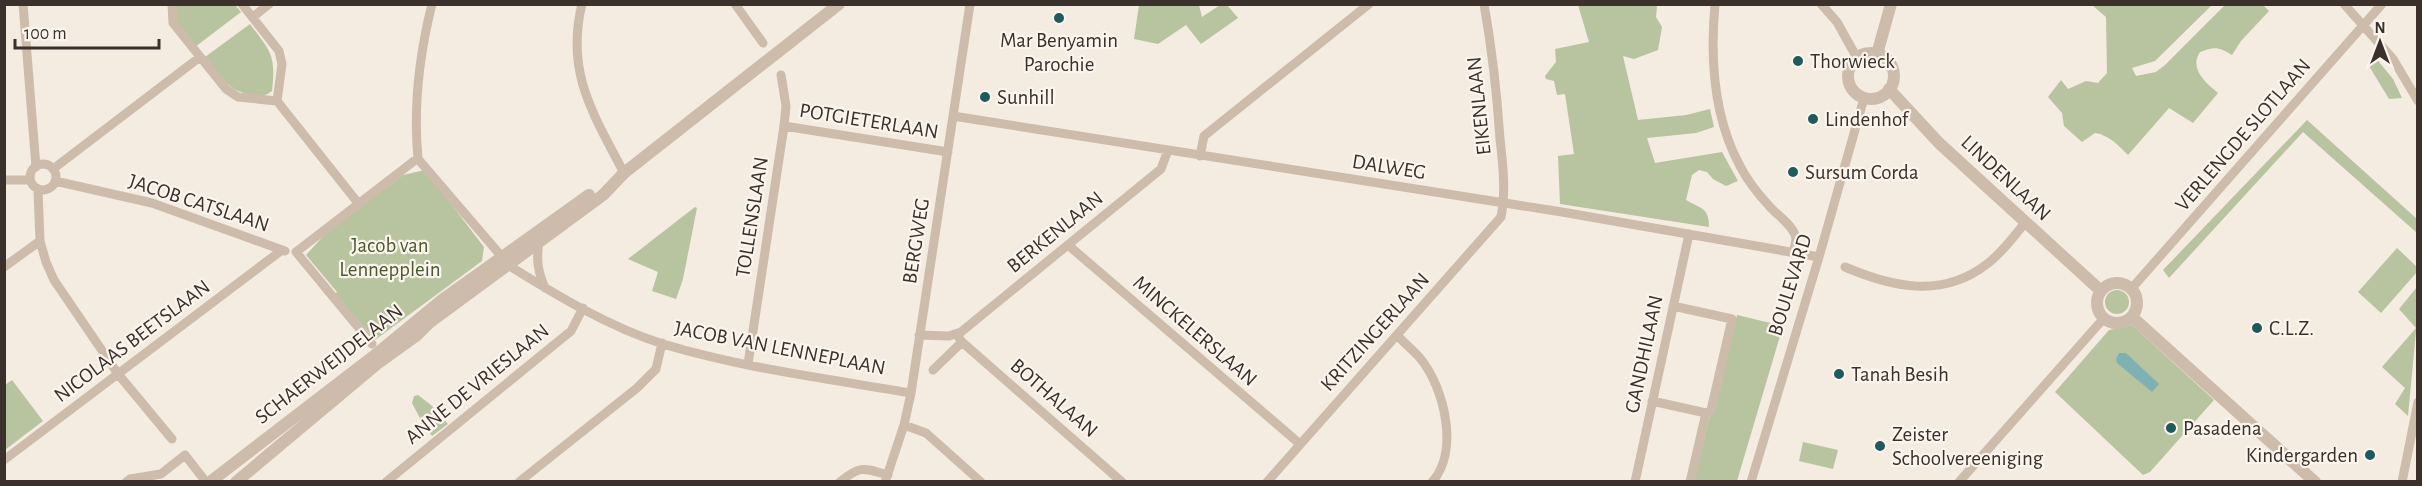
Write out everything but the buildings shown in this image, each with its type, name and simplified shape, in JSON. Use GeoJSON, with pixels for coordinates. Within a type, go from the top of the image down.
{"type":"FeatureCollection","features":[{"type":"Feature","properties":{"kind":"street"},"geometry":{"type":"LineString","coordinates":[[23,4],[36,166]]}},
{"type":"Feature","properties":{"kind":"street"},"geometry":{"type":"LineString","coordinates":[[172,4],[173,23],[226,89],[238,96],[277,101],[358,203]]}},
{"type":"Feature","properties":{"kind":"street"},"geometry":{"type":"LineString","coordinates":[[242,4],[279,51],[282,64],[277,101]]}},
{"type":"Feature","properties":{"kind":"street"},"geometry":{"type":"LineString","coordinates":[[253,17],[269,4]]}},
{"type":"Feature","properties":{"kind":"street"},"geometry":{"type":"LineString","coordinates":[[432,4],[423,39],[414,124],[418,159],[505,261]]}},
{"type":"Feature","properties":{"kind":"street"},"geometry":{"type":"LineString","coordinates":[[582,4],[576,35],[583,87],[620,176]]}},
{"type":"Feature","properties":{"kind":"street"},"geometry":{"type":"LineString","coordinates":[[735,4],[763,44]]}},
{"type":"Feature","properties":{"kind":"street","name":"SCHAERWEIJDELAAN"},"geometry":{"type":"LineString","coordinates":[[236,482],[505,261],[596,190],[620,176],[839,4]]}},
{"type":"Feature","properties":{"kind":"street","name":"BERGWEG"},"geometry":{"type":"LineString","coordinates":[[886,478],[904,425],[911,393],[970,4]]}},
{"type":"Feature","properties":{"kind":"street"},"geometry":{"type":"LineString","coordinates":[[1200,156],[1204,136],[1369,4]]}},
{"type":"Feature","properties":{"kind":"street","name":"EIKENLAAN"},"geometry":{"type":"LineString","coordinates":[[1484,4],[1493,56],[1504,204]]}},
{"type":"Feature","properties":{"kind":"street"},"geometry":{"type":"LineString","coordinates":[[1715,4],[1716,92],[1725,132],[1740,167],[1796,238],[1794,252]]}},
{"type":"Feature","properties":{"kind":"street"},"geometry":{"type":"LineString","coordinates":[[1821,4],[1837,22],[1857,58]]}},
{"type":"Feature","properties":{"kind":"street"},"geometry":{"type":"LineString","coordinates":[[1877,54],[1891,4]]}},
{"type":"Feature","properties":{"kind":"street"},"geometry":{"type":"LineString","coordinates":[[2344,4],[2393,59],[2418,101]]}},
{"type":"Feature","properties":{"kind":"street","name":"VERLENGDE SLOTLAAN"},"geometry":{"type":"LineString","coordinates":[[2132,288],[2382,4]]}},
{"type":"Feature","properties":{"kind":"street"},"geometry":{"type":"LineString","coordinates":[[1866,54],[1877,54],[1892,66],[1893,79],[1889,89],[1879,97],[1864,98],[1853,90],[1849,80],[1850,68],[1857,58],[1866,54]]}},
{"type":"Feature","properties":{"kind":"street"},"geometry":{"type":"LineString","coordinates":[[53,169],[200,57]]}},
{"type":"Feature","properties":{"kind":"street","name":"TOLLENSLAAN"},"geometry":{"type":"LineString","coordinates":[[748,364],[784,126],[786,106],[781,75]]}},
{"type":"Feature","properties":{"kind":"street","name":"LINDENLAAN"},"geometry":{"type":"LineString","coordinates":[[1889,89],[1939,142],[2101,291]]}},
{"type":"Feature","properties":{"kind":"street","name":"BOULEVARD"},"geometry":{"type":"LineString","coordinates":[[1751,482],[1820,257],[1864,98]]}},
{"type":"Feature","properties":{"kind":"street","name":"DALWEG"},"geometry":{"type":"LineString","coordinates":[[953,117],[1504,204],[1820,257]]}},
{"type":"Feature","properties":{"kind":"street","name":"POTGIETERLAAN"},"geometry":{"type":"LineString","coordinates":[[784,126],[948,152]]}},
{"type":"Feature","properties":{"kind":"street","name":"BERKENLAAN"},"geometry":{"type":"LineString","coordinates":[[933,370],[959,338],[1161,169],[1168,150]]}},
{"type":"Feature","properties":{"kind":"street"},"geometry":{"type":"LineString","coordinates":[[372,344],[296,252],[418,159]]}},
{"type":"Feature","properties":{"kind":"street"},"geometry":{"type":"LineString","coordinates":[[38,189],[47,190],[56,181],[53,169],[46,165],[36,166],[31,171],[30,180],[38,189],[40,241],[54,280],[118,374],[172,439]]}},
{"type":"Feature","properties":{"kind":"street","name":"SCHAERWEIJDELAAN"},"geometry":{"type":"LineString","coordinates":[[208,482],[379,352],[442,300],[539,242],[603,195],[620,176]]}},
{"type":"Feature","properties":{"kind":"street"},"geometry":{"type":"LineString","coordinates":[[4,180],[30,180]]}},
{"type":"Feature","properties":{"kind":"street","name":"JACOB CATSLAAN"},"geometry":{"type":"LineString","coordinates":[[56,181],[152,203],[282,250],[296,252]]}},
{"type":"Feature","properties":{"kind":"street","name":"KRITZINGERLAAN"},"geometry":{"type":"LineString","coordinates":[[1267,482],[1501,218],[1504,204]]}},
{"type":"Feature","properties":{"kind":"street"},"geometry":{"type":"LineString","coordinates":[[1845,267],[1874,280],[1901,286],[1923,286],[1949,282],[1987,264],[2025,223]]}},
{"type":"Feature","properties":{"kind":"street","name":"GANDHILAAN"},"geometry":{"type":"LineString","coordinates":[[1635,482],[1689,234]]}},
{"type":"Feature","properties":{"kind":"street"},"geometry":{"type":"LineString","coordinates":[[4,267],[40,241]]}},
{"type":"Feature","properties":{"kind":"street"},"geometry":{"type":"LineString","coordinates":[[539,242],[536,258],[545,288]]}},
{"type":"Feature","properties":{"kind":"street","name":"MINCKELERSLAAN"},"geometry":{"type":"LineString","coordinates":[[1068,245],[1300,444]]}},
{"type":"Feature","properties":{"kind":"street","name":"NICOLAAS BEETSLAAN"},"geometry":{"type":"LineString","coordinates":[[4,460],[282,250]]}},
{"type":"Feature","properties":{"kind":"street","name":"JACOB VAN LENNEPLAAN"},"geometry":{"type":"LineString","coordinates":[[505,261],[545,288],[583,308],[662,343],[748,364],[911,393]]}},
{"type":"Feature","properties":{"kind":"street"},"geometry":{"type":"LineString","coordinates":[[2118,282],[2132,288],[2138,302],[2132,317],[2116,323],[2104,318],[2097,304],[2101,291],[2118,282]]}},
{"type":"Feature","properties":{"kind":"street"},"geometry":{"type":"LineString","coordinates":[[1652,401],[1706,413],[1711,410],[1732,319],[1673,306]]}},
{"type":"Feature","properties":{"kind":"street","name":"ANNE DE VRIESLAAN"},"geometry":{"type":"LineString","coordinates":[[386,482],[572,331],[583,308]]}},
{"type":"Feature","properties":{"kind":"street"},"geometry":{"type":"LineString","coordinates":[[2132,317],[2315,482]]}},
{"type":"Feature","properties":{"kind":"street"},"geometry":{"type":"LineString","coordinates":[[1959,482],[2104,318]]}},
{"type":"Feature","properties":{"kind":"street"},"geometry":{"type":"LineString","coordinates":[[919,335],[959,338]]}},
{"type":"Feature","properties":{"kind":"street"},"geometry":{"type":"LineString","coordinates":[[1396,335],[1421,359],[1442,399],[1446,437],[1445,457],[1432,482]]}},
{"type":"Feature","properties":{"kind":"street","name":"BOTHALAAN"},"geometry":{"type":"LineString","coordinates":[[959,338],[1122,482]]}},
{"type":"Feature","properties":{"kind":"street"},"geometry":{"type":"LineString","coordinates":[[519,482],[637,388],[656,369],[662,343]]}},
{"type":"Feature","properties":{"kind":"street"},"geometry":{"type":"LineString","coordinates":[[2402,482],[2418,402]]}},
{"type":"Feature","properties":{"kind":"street"},"geometry":{"type":"LineString","coordinates":[[1690,482],[1706,413]]}},
{"type":"Feature","properties":{"kind":"street"},"geometry":{"type":"LineString","coordinates":[[904,425],[926,433],[981,482]]}},
{"type":"Feature","properties":{"kind":"street"},"geometry":{"type":"LineString","coordinates":[[126,482],[129,479],[161,474],[185,455],[208,482]]}},
{"type":"Feature","properties":{"kind":"street"},"geometry":{"type":"LineString","coordinates":[[840,482],[853,471],[862,468],[886,478]]}},
{"type":"Feature","properties":{"kind":"green space"},"geometry":{"type":"Polygon","coordinates":[[[173,5],[235,5],[241,12],[195,47],[173,20],[173,5]]]}},
{"type":"Feature","properties":{"kind":"green space"},"geometry":{"type":"Polygon","coordinates":[[[1139,5],[1199,5],[1202,17],[1220,5],[1227,5],[1238,18],[1201,44],[1186,25],[1158,44],[1134,39],[1139,5]]]}},
{"type":"Feature","properties":{"kind":"green space"},"geometry":{"type":"Polygon","coordinates":[[[1578,5],[1657,5],[1656,17],[1662,27],[1658,50],[1634,59],[1623,56],[1638,120],[1686,115],[1710,109],[1714,127],[1696,133],[1647,138],[1655,163],[1722,152],[1738,181],[1726,186],[1713,179],[1707,172],[1699,170],[1692,175],[1686,200],[1706,212],[1709,227],[1560,204],[1558,156],[1574,154],[1565,94],[1557,95],[1554,81],[1546,79],[1545,76],[1556,62],[1555,49],[1589,42],[1578,5]]]}},
{"type":"Feature","properties":{"kind":"green space"},"geometry":{"type":"Polygon","coordinates":[[[2092,5],[2212,5],[2155,61],[2132,68],[2136,76],[2156,72],[2165,65],[2225,5],[2263,5],[2269,11],[2241,41],[2232,55],[2217,48],[2200,52],[2196,64],[2197,70],[2218,93],[2193,123],[2169,108],[2128,155],[2113,141],[2100,134],[2095,133],[2082,142],[2064,126],[2062,113],[2048,97],[2061,80],[2068,89],[2086,81],[2098,83],[2107,73],[2106,17],[2092,5]]]}},
{"type":"Feature","properties":{"kind":"green space"},"geometry":{"type":"Polygon","coordinates":[[[250,24],[267,48],[272,61],[272,91],[263,95],[245,94],[231,87],[205,57],[250,24]]]}},
{"type":"Feature","properties":{"kind":"green space"},"geometry":{"type":"Polygon","coordinates":[[[2375,57],[2393,79],[2402,98],[2389,99],[2369,66],[2375,57]]]}},
{"type":"Feature","properties":{"kind":"green space"},"geometry":{"type":"Polygon","coordinates":[[[2307,120],[2417,219],[2417,233],[2303,132],[2169,278],[2163,270],[2307,120]]]}},
{"type":"Feature","properties":{"kind":"green space","name":"Jacob van Lennepplein"},"geometry":{"type":"Polygon","coordinates":[[[425,170],[484,247],[482,261],[375,340],[335,294],[337,292],[306,255],[328,231],[403,175],[425,170]]]}},
{"type":"Feature","properties":{"kind":"green space"},"geometry":{"type":"Polygon","coordinates":[[[695,207],[697,208],[683,279],[676,299],[652,291],[658,272],[628,259],[695,207]]]}},
{"type":"Feature","properties":{"kind":"green space"},"geometry":{"type":"Polygon","coordinates":[[[2397,248],[2417,267],[2417,272],[2381,313],[2358,292],[2397,248]]]}},
{"type":"Feature","properties":{"kind":"green space"},"geometry":{"type":"Polygon","coordinates":[[[2417,287],[2417,321],[2408,416],[2395,404],[2405,388],[2382,367],[2416,328],[2399,309],[2417,287]]]}},
{"type":"Feature","properties":{"kind":"green space"},"geometry":{"type":"Polygon","coordinates":[[[2117,290],[2125,294],[2129,302],[2125,310],[2117,314],[2109,310],[2105,302],[2109,294],[2117,290]]]}},
{"type":"Feature","properties":{"kind":"green space"},"geometry":{"type":"Polygon","coordinates":[[[1737,315],[1783,326],[1737,481],[1694,482],[1710,415],[1714,413],[1737,315]]]}},
{"type":"Feature","properties":{"kind":"green space"},"geometry":{"type":"Polygon","coordinates":[[[2132,325],[2214,400],[2150,472],[2143,475],[2055,392],[2109,330],[2132,325]]]}},
{"type":"Feature","properties":{"kind":"green space"},"geometry":{"type":"Polygon","coordinates":[[[12,380],[43,421],[5,450],[5,385],[12,380]]]}},
{"type":"Feature","properties":{"kind":"green space"},"geometry":{"type":"Polygon","coordinates":[[[418,395],[431,405],[448,424],[432,436],[412,403],[414,396],[418,395]]]}},
{"type":"Feature","properties":{"kind":"green space"},"geometry":{"type":"Polygon","coordinates":[[[1803,442],[1838,450],[1833,469],[1799,461],[1803,442]]]}},
{"type":"Feature","properties":{"kind":"water"},"geometry":{"type":"Polygon","coordinates":[[[2119,353],[2126,353],[2159,384],[2152,392],[2117,363],[2119,353]]]}},
{"type":"Feature","properties":{"kind":"place","name":"Mar Benyamin Parochie"},"geometry":{"type":"Point","coordinates":[1059,18]}},
{"type":"Feature","properties":{"kind":"place","name":"Thorwieck"},"geometry":{"type":"Point","coordinates":[1798,61]}},
{"type":"Feature","properties":{"kind":"place","name":"Sunhill"},"geometry":{"type":"Point","coordinates":[985,97]}},
{"type":"Feature","properties":{"kind":"place","name":"Lindenhof"},"geometry":{"type":"Point","coordinates":[1813,119]}},
{"type":"Feature","properties":{"kind":"place","name":"Sursum Corda"},"geometry":{"type":"Point","coordinates":[1793,172]}},
{"type":"Feature","properties":{"kind":"place","name":"C.L.Z."},"geometry":{"type":"Point","coordinates":[2257,328]}},
{"type":"Feature","properties":{"kind":"place","name":"Tanah Besih"},"geometry":{"type":"Point","coordinates":[1839,374]}},
{"type":"Feature","properties":{"kind":"place","name":"Pasadena"},"geometry":{"type":"Point","coordinates":[2171,428]}},
{"type":"Feature","properties":{"kind":"place","name":"Zeister Schoolvereeniging"},"geometry":{"type":"Point","coordinates":[1880,446]}},
{"type":"Feature","properties":{"kind":"place","name":"Kindergarden"},"geometry":{"type":"Point","coordinates":[2370,455]}}]}
